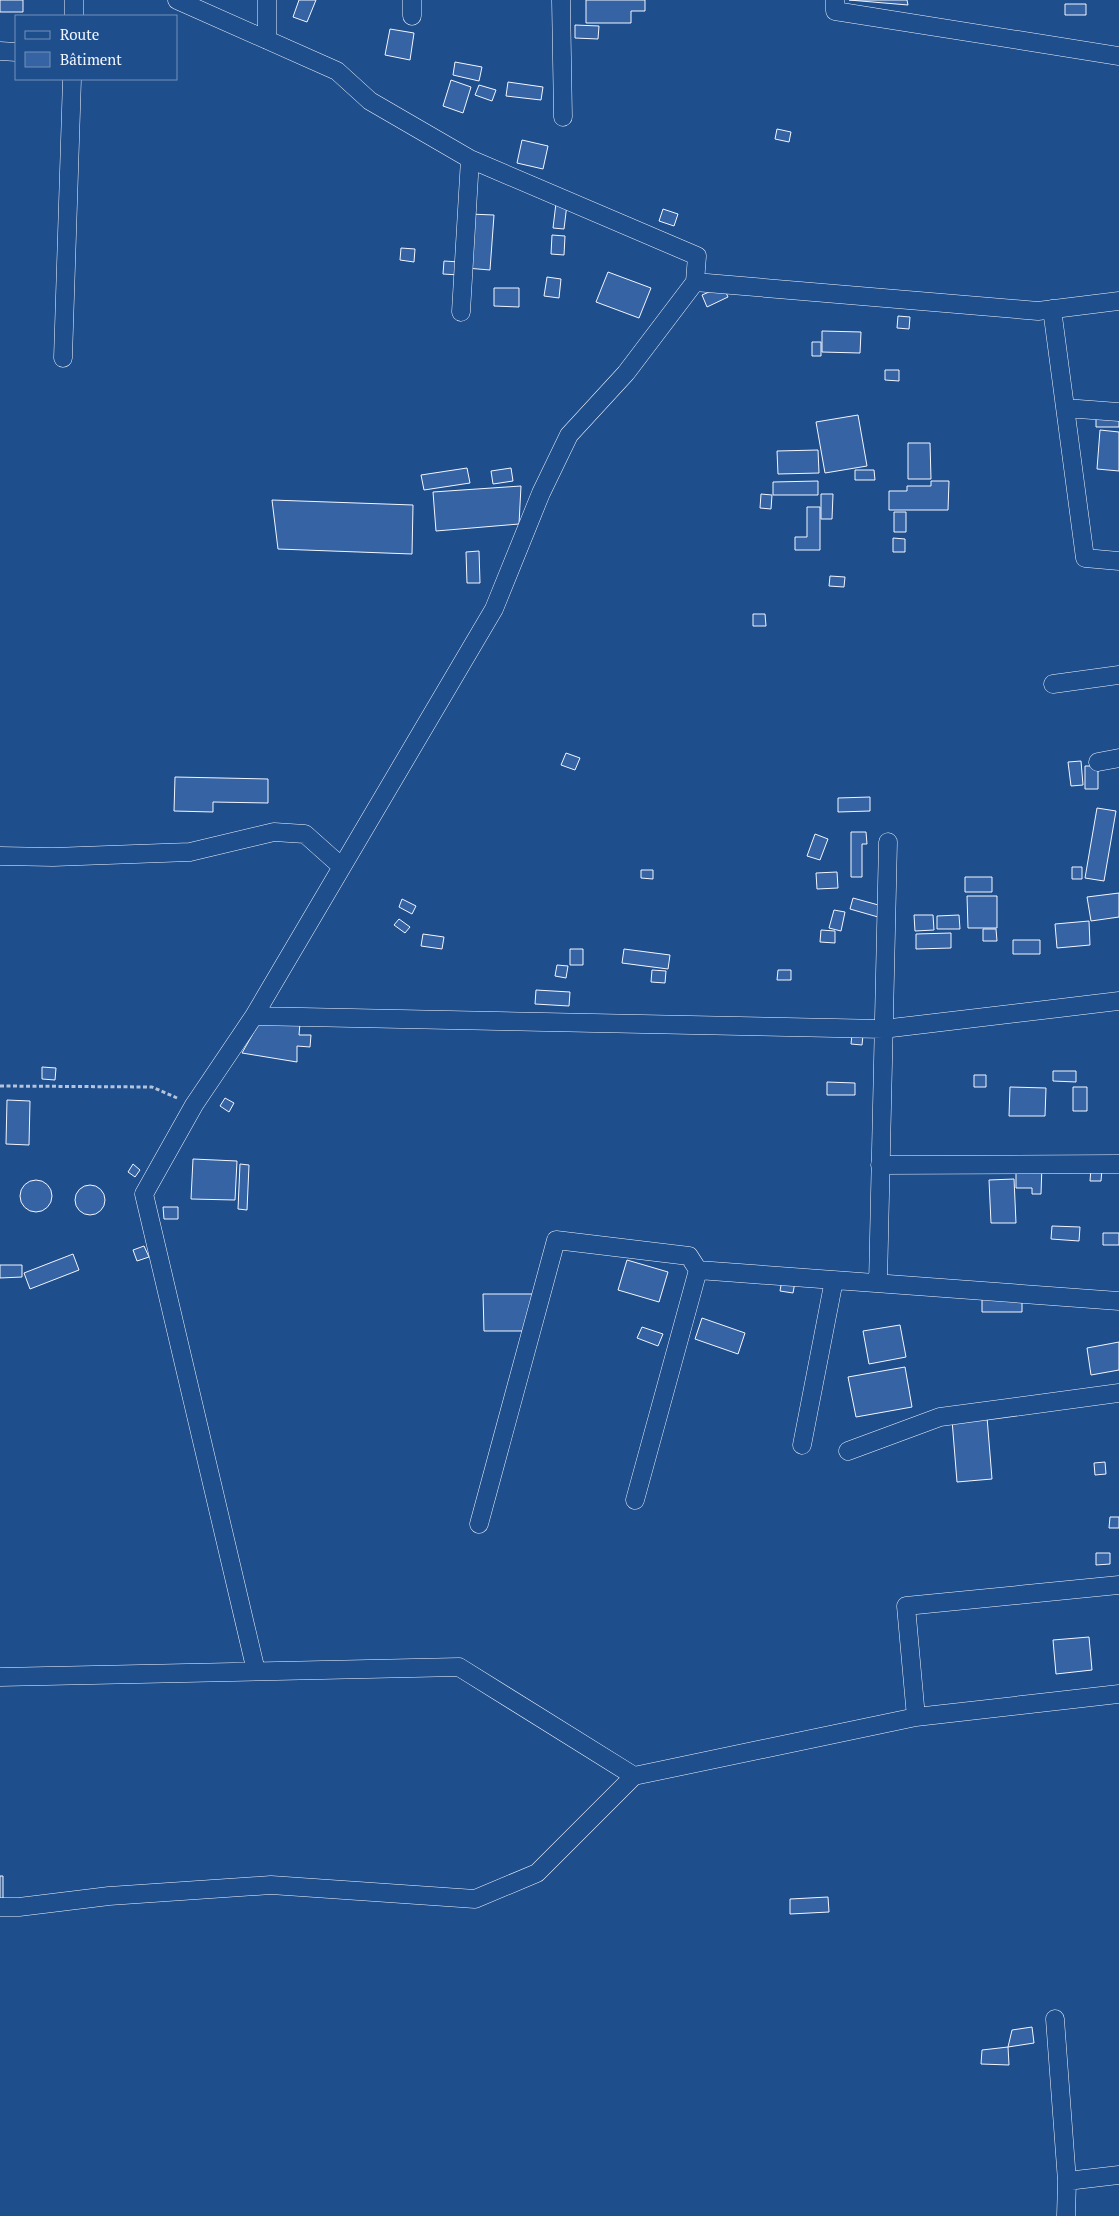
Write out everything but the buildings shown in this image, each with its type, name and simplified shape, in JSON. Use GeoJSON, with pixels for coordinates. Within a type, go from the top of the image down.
{"type":"FeatureCollection","features":[{"type":"Feature","properties":{"kind":"street"},"geometry":{"type":"LineString","coordinates":[[74,0],[74,15]]}},
{"type":"Feature","properties":{"kind":"street"},"geometry":{"type":"LineString","coordinates":[[177,0],[337,71],[370,101],[470,159],[697,256],[695,282],[626,373],[569,435],[541,492],[494,609],[254,1016],[194,1105],[144,1194],[256,1671]]}},
{"type":"Feature","properties":{"kind":"street"},"geometry":{"type":"LineString","coordinates":[[267,0],[267,40]]}},
{"type":"Feature","properties":{"kind":"street"},"geometry":{"type":"LineString","coordinates":[[561,0],[563,117]]}},
{"type":"Feature","properties":{"kind":"street"},"geometry":{"type":"LineString","coordinates":[[835,0],[835,11],[1119,56]]}},
{"type":"Feature","properties":{"kind":"street"},"geometry":{"type":"LineString","coordinates":[[0,51],[15,52]]}},
{"type":"Feature","properties":{"kind":"street"},"geometry":{"type":"LineString","coordinates":[[63,358],[72,80]]}},
{"type":"Feature","properties":{"kind":"street"},"geometry":{"type":"LineString","coordinates":[[461,312],[470,159]]}},
{"type":"Feature","properties":{"kind":"street"},"geometry":{"type":"LineString","coordinates":[[695,282],[1038,311],[1119,301]]}},
{"type":"Feature","properties":{"kind":"street"},"geometry":{"type":"LineString","coordinates":[[1052,309],[1085,558],[1119,561]]}},
{"type":"Feature","properties":{"kind":"street"},"geometry":{"type":"LineString","coordinates":[[1065,408],[1119,412]]}},
{"type":"Feature","properties":{"kind":"street"},"geometry":{"type":"LineString","coordinates":[[1053,684],[1119,676]]}},
{"type":"Feature","properties":{"kind":"street"},"geometry":{"type":"LineString","coordinates":[[1098,762],[1119,758]]}},
{"type":"Feature","properties":{"kind":"street"},"geometry":{"type":"LineString","coordinates":[[0,856],[53,857],[190,852],[274,832],[305,834],[342,867]]}},
{"type":"Feature","properties":{"kind":"street"},"geometry":{"type":"LineString","coordinates":[[878,1283],[888,842]]}},
{"type":"Feature","properties":{"kind":"street"},"geometry":{"type":"LineString","coordinates":[[254,1016],[883,1029],[1119,1001]]}},
{"type":"Feature","properties":{"kind":"street"},"geometry":{"type":"LineString","coordinates":[[880,1165],[1119,1164]]}},
{"type":"Feature","properties":{"kind":"street"},"geometry":{"type":"LineString","coordinates":[[479,1524],[556,1240],[688,1256],[698,1270]]}},
{"type":"Feature","properties":{"kind":"street"},"geometry":{"type":"LineString","coordinates":[[698,1270],[1119,1301]]}},
{"type":"Feature","properties":{"kind":"street"},"geometry":{"type":"LineString","coordinates":[[635,1500],[698,1270]]}},
{"type":"Feature","properties":{"kind":"street"},"geometry":{"type":"LineString","coordinates":[[802,1445],[834,1280]]}},
{"type":"Feature","properties":{"kind":"street"},"geometry":{"type":"LineString","coordinates":[[848,1451],[940,1416],[1119,1393]]}},
{"type":"Feature","properties":{"kind":"street"},"geometry":{"type":"LineString","coordinates":[[916,1717],[906,1606],[1119,1585]]}},
{"type":"Feature","properties":{"kind":"street"},"geometry":{"type":"LineString","coordinates":[[0,1677],[459,1667],[634,1776]]}},
{"type":"Feature","properties":{"kind":"street"},"geometry":{"type":"LineString","coordinates":[[0,1907],[19,1907],[109,1896],[271,1885],[475,1899],[537,1873],[634,1776],[916,1717],[1119,1694]]}},
{"type":"Feature","properties":{"kind":"street"},"geometry":{"type":"LineString","coordinates":[[1055,2019],[1068,2181],[1066,2216]]}},
{"type":"Feature","properties":{"kind":"street"},"geometry":{"type":"LineString","coordinates":[[1068,2181],[1119,2175]]}},
{"type":"Feature","properties":{"kind":"path"},"geometry":{"type":"LineString","coordinates":[[0,1086],[152,1087],[194,1105]]}}]}
